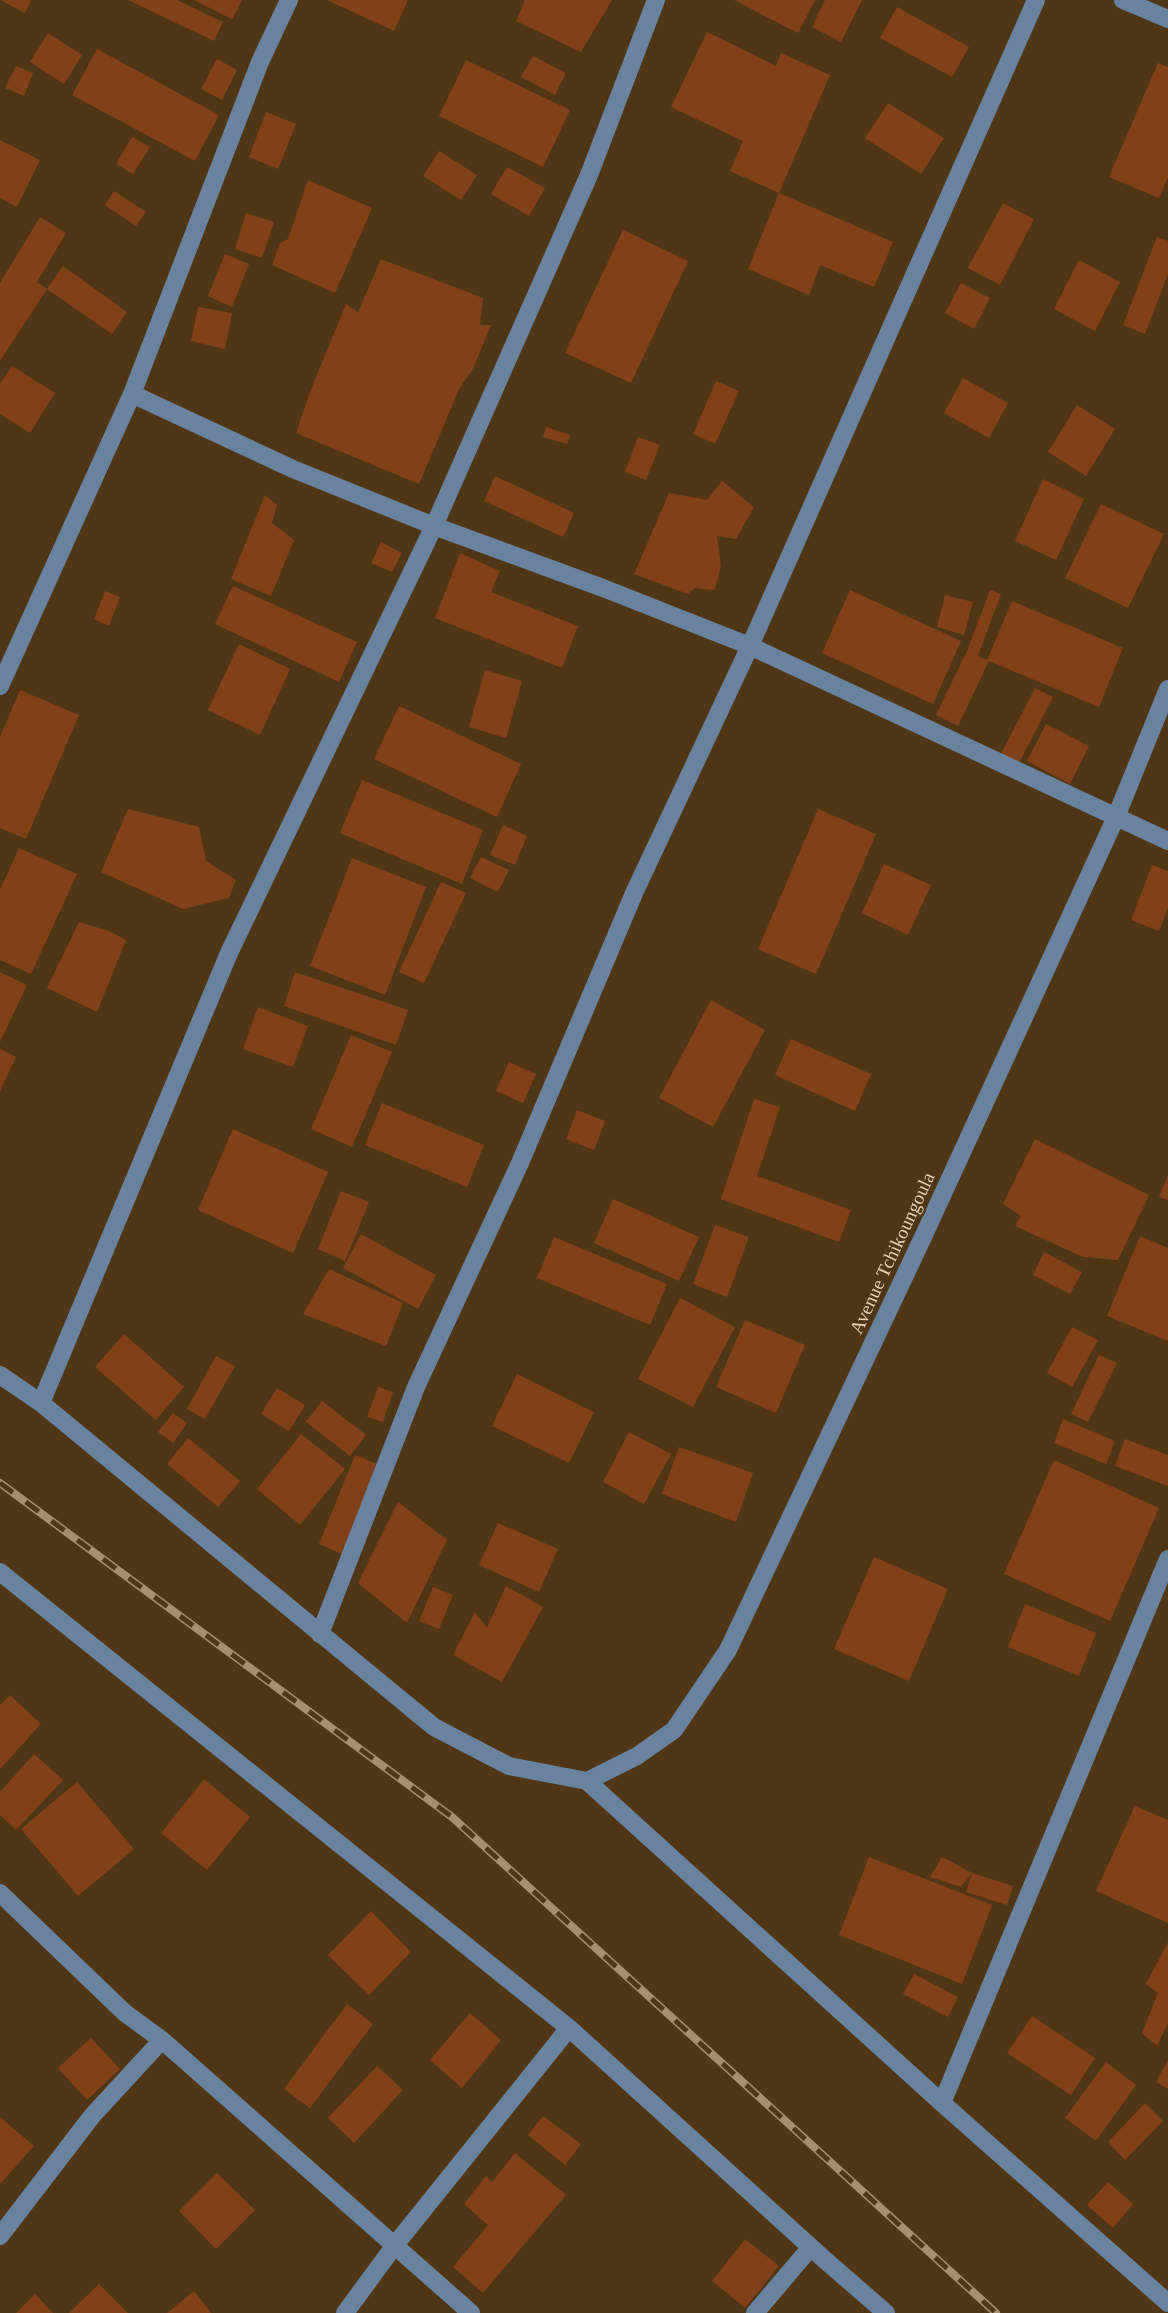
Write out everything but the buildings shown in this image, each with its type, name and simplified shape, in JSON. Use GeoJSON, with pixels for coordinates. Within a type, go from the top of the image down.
{"type":"FeatureCollection","features":[{"type":"Feature","properties":{"kind":"street"},"geometry":{"type":"LineString","coordinates":[[0,686],[132,394],[260,62],[289,0]]}},
{"type":"Feature","properties":{"kind":"street"},"geometry":{"type":"LineString","coordinates":[[41,1404],[229,953],[434,526],[589,175],[656,0]]}},
{"type":"Feature","properties":{"kind":"street"},"geometry":{"type":"LineString","coordinates":[[320,1634],[416,1387],[520,1163],[635,891],[750,646],[1036,0]]}},
{"type":"Feature","properties":{"kind":"street"},"geometry":{"type":"LineString","coordinates":[[1123,0],[1168,19]]}},
{"type":"Feature","properties":{"kind":"street"},"geometry":{"type":"LineString","coordinates":[[132,394],[293,469],[434,526],[750,646],[1168,841]]}},
{"type":"Feature","properties":{"kind":"street","name":"Avenue Tchikoungoula"},"geometry":{"type":"LineString","coordinates":[[587,1781],[637,1756],[674,1730],[728,1650],[924,1236],[1116,817],[1168,690]]}},
{"type":"Feature","properties":{"kind":"street"},"geometry":{"type":"LineString","coordinates":[[0,1375],[41,1404],[434,1727],[509,1766],[587,1781],[942,2103],[1168,2303]]}},
{"type":"Feature","properties":{"kind":"street"},"geometry":{"type":"LineString","coordinates":[[942,2103],[1168,1559]]}},
{"type":"Feature","properties":{"kind":"street"},"geometry":{"type":"LineString","coordinates":[[0,1572],[569,2028],[886,2313]]}},
{"type":"Feature","properties":{"kind":"street"},"geometry":{"type":"LineString","coordinates":[[0,1893],[125,2013],[162,2040],[471,2313]]}},
{"type":"Feature","properties":{"kind":"street"},"geometry":{"type":"LineString","coordinates":[[345,2313],[569,2028]]}},
{"type":"Feature","properties":{"kind":"street"},"geometry":{"type":"LineString","coordinates":[[0,2236],[92,2116],[162,2040]]}},
{"type":"Feature","properties":{"kind":"street"},"geometry":{"type":"LineString","coordinates":[[755,2313],[811,2247]]}},
{"type":"Feature","properties":{"kind":"railway"},"geometry":{"type":"LineString","coordinates":[[0,1483],[452,1817],[996,2313]]}}]}
